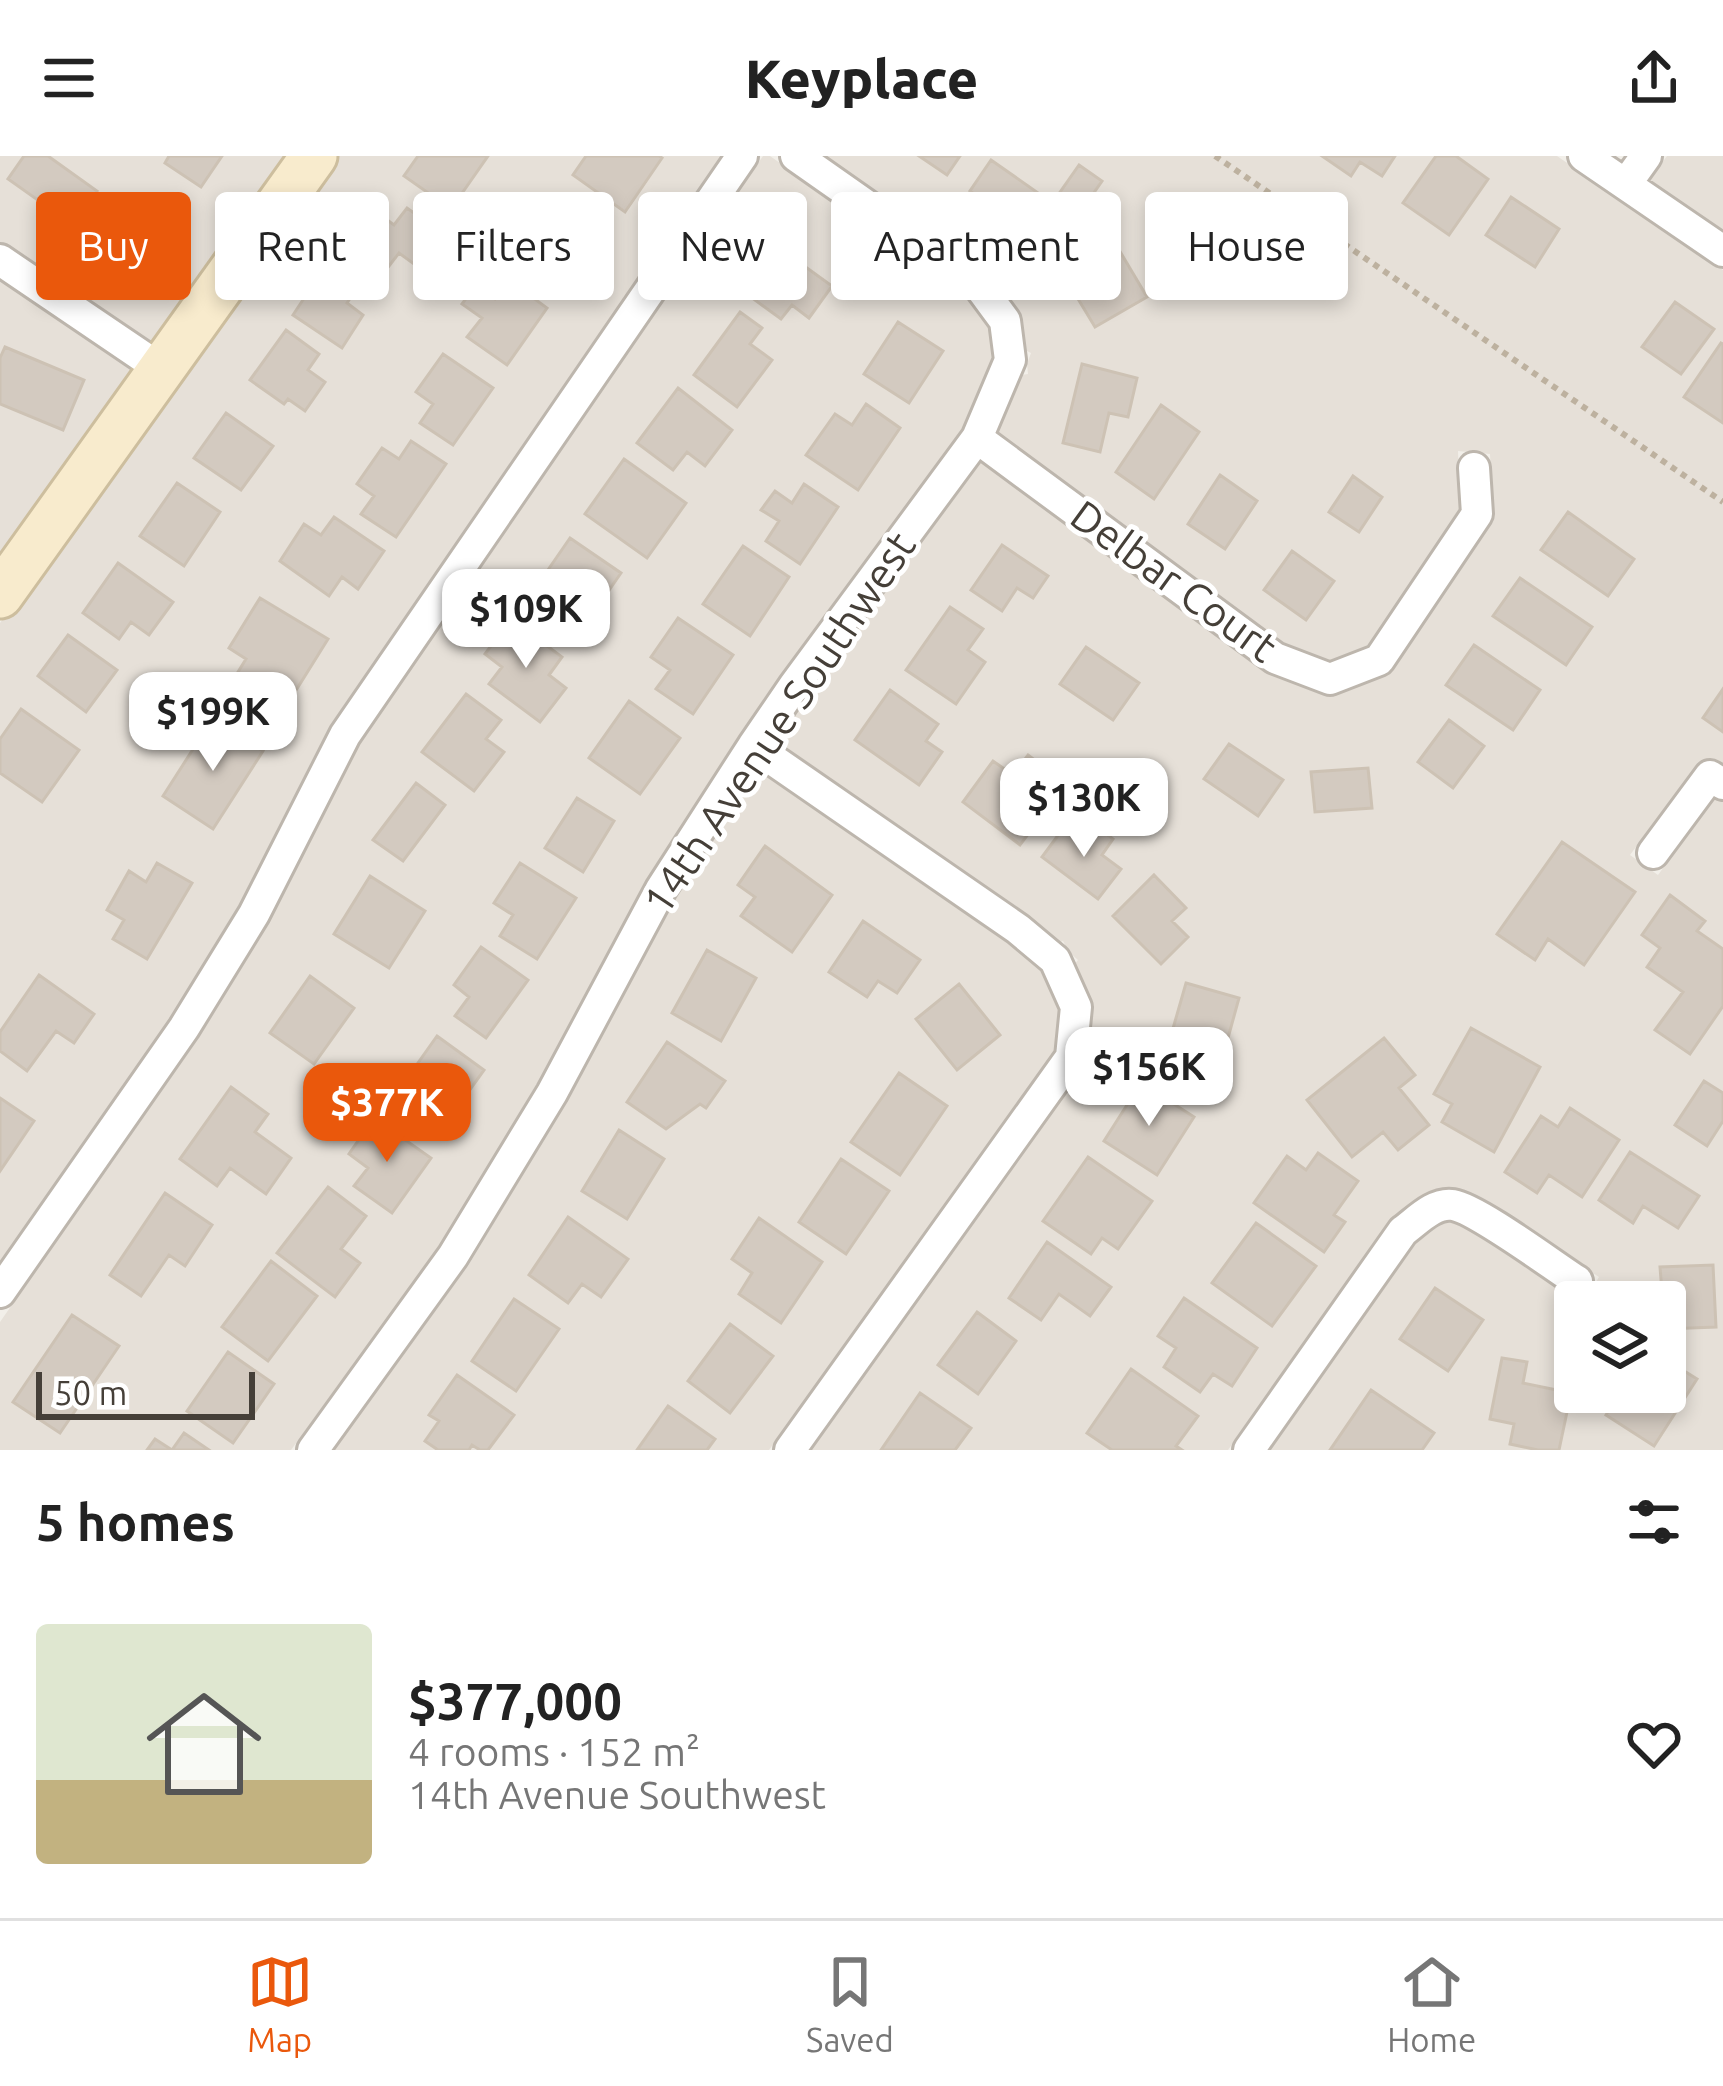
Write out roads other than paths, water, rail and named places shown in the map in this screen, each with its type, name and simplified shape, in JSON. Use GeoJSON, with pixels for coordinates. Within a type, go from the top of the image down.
{"type":"FeatureCollection","features":[{"type":"Feature","properties":{"kind":"street"},"geometry":{"type":"LineString","coordinates":[[0,595],[314,156]]}},
{"type":"Feature","properties":{"kind":"street"},"geometry":{"type":"LineString","coordinates":[[0,1292],[184,1028],[254,914],[345,735],[742,156]]}},
{"type":"Feature","properties":{"kind":"street","name":"14th Avenue Southwest"},"geometry":{"type":"LineString","coordinates":[[313,1450],[453,1256],[551,1093],[661,889],[753,746],[977,439],[1010,360],[1005,321],[977,283],[796,156]]}},
{"type":"Feature","properties":{"kind":"street"},"geometry":{"type":"LineString","coordinates":[[1584,156],[1723,251]]}},
{"type":"Feature","properties":{"kind":"street"},"geometry":{"type":"LineString","coordinates":[[1626,184],[1646,156]]}},
{"type":"Feature","properties":{"kind":"street"},"geometry":{"type":"LineString","coordinates":[[0,260],[161,370]]}},
{"type":"Feature","properties":{"kind":"street","name":"Delbar Court"},"geometry":{"type":"LineString","coordinates":[[977,439],[1275,658],[1330,679],[1379,660],[1477,514],[1474,468]]}},
{"type":"Feature","properties":{"kind":"street"},"geometry":{"type":"LineString","coordinates":[[753,746],[1018,929],[1055,961],[1076,1007],[1071,1057],[790,1450]]}},
{"type":"Feature","properties":{"kind":"street"},"geometry":{"type":"LineString","coordinates":[[1653,853],[1709,776],[1723,784]]}},
{"type":"Feature","properties":{"kind":"street"},"geometry":{"type":"LineString","coordinates":[[1249,1450],[1403,1231],[1434,1208],[1451,1204],[1474,1214],[1577,1281]]}}]}
